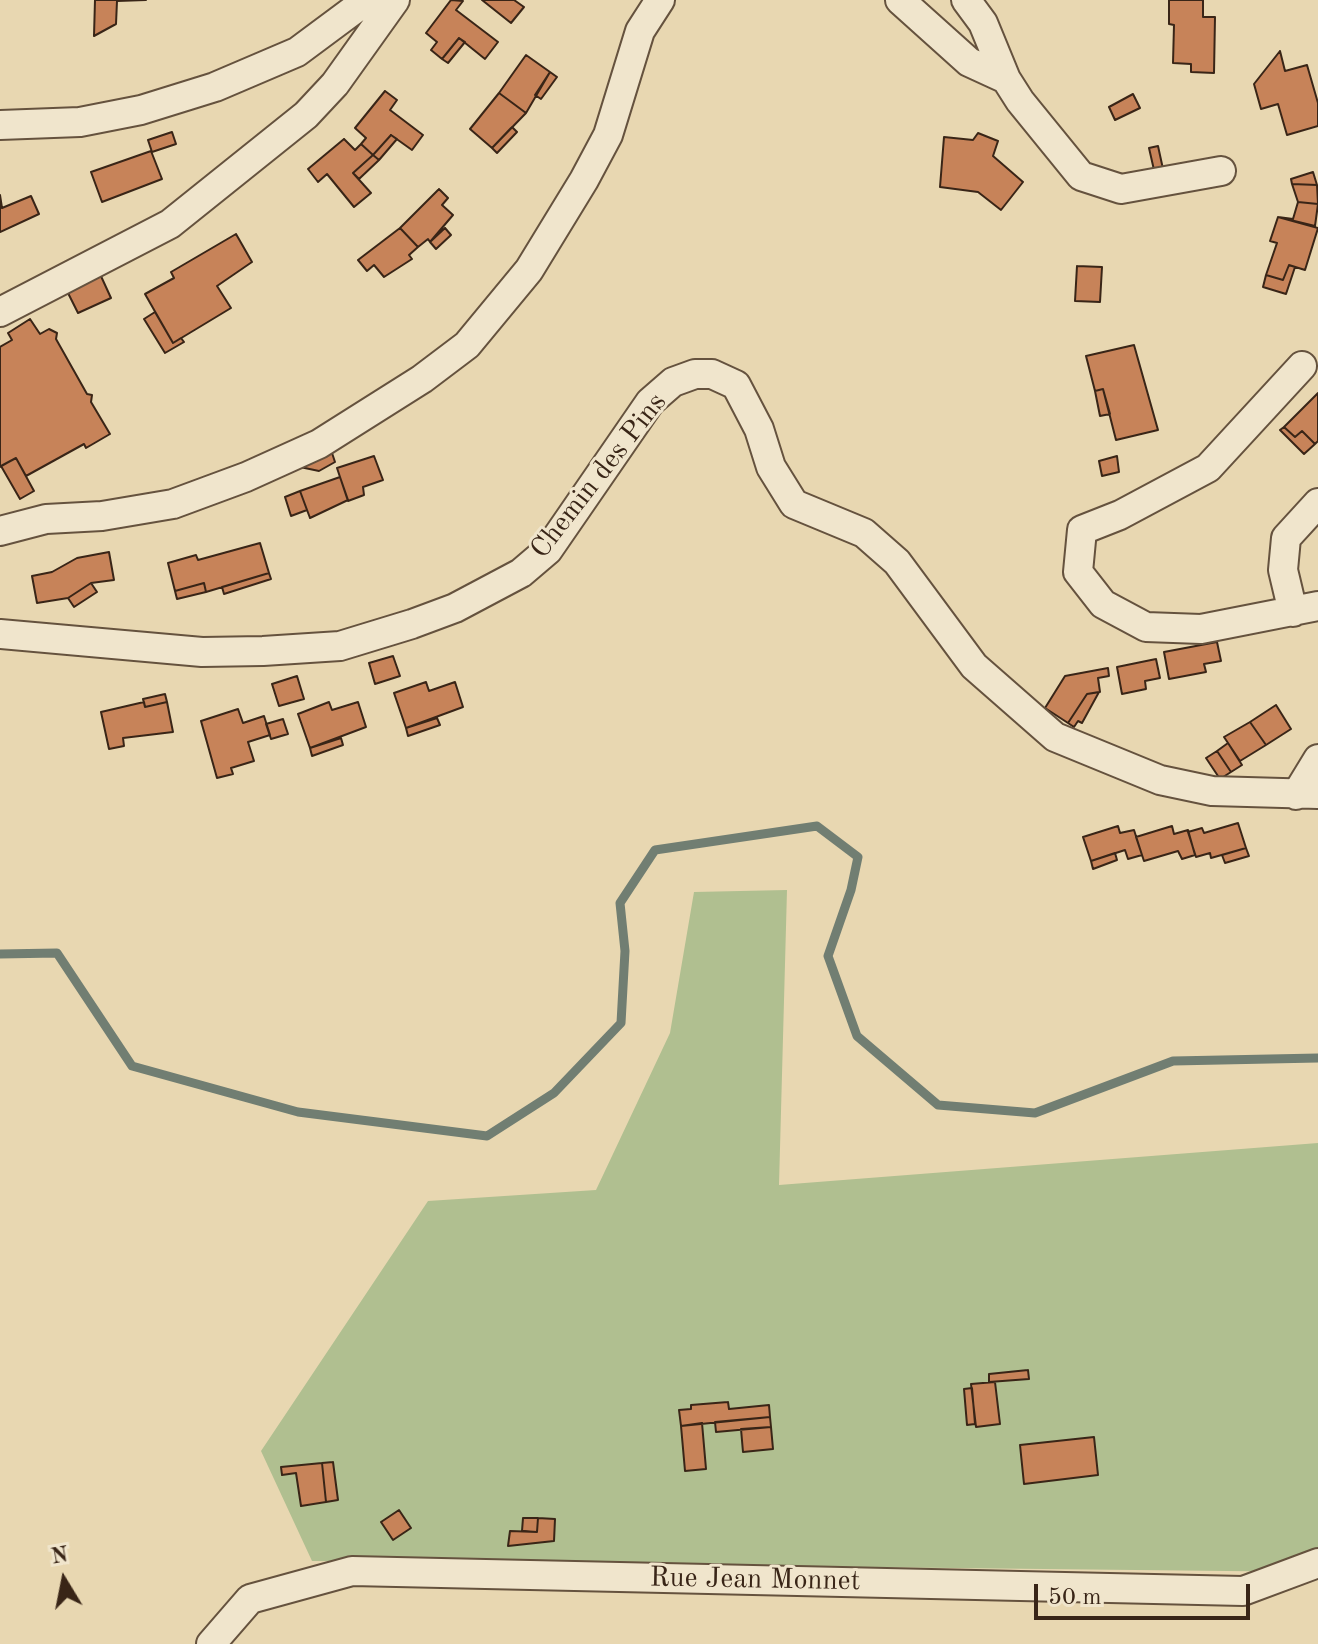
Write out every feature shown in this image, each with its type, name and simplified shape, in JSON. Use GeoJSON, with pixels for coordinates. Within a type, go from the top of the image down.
{"type":"FeatureCollection","features":[{"type":"Feature","properties":{"kind":"street"},"geometry":{"type":"LineString","coordinates":[[0,125],[80,122],[141,110],[215,87],[297,52],[367,0]]}},
{"type":"Feature","properties":{"kind":"street"},"geometry":{"type":"LineString","coordinates":[[0,312],[170,224],[306,115],[335,84],[395,0]]}},
{"type":"Feature","properties":{"kind":"street"},"geometry":{"type":"LineString","coordinates":[[0,531],[46,519],[102,516],[173,504],[246,477],[319,444],[411,387],[467,345],[529,270],[584,180],[608,135],[640,31],[660,0]]}},
{"type":"Feature","properties":{"kind":"street"},"geometry":{"type":"LineString","coordinates":[[900,0],[969,62],[1006,79]]}},
{"type":"Feature","properties":{"kind":"street"},"geometry":{"type":"LineString","coordinates":[[966,0],[983,23],[1006,79],[1081,176],[1121,189],[1221,171]]}},
{"type":"Feature","properties":{"kind":"street"},"geometry":{"type":"LineString","coordinates":[[1302,366],[1208,468],[1120,515],[1082,530],[1078,572],[1103,604],[1146,627],[1201,629],[1306,609],[1283,570],[1286,538],[1318,503]]}},
{"type":"Feature","properties":{"kind":"street","name":"Chemin des Pins"},"geometry":{"type":"LineString","coordinates":[[0,634],[202,652],[263,651],[340,646],[412,624],[455,608],[521,573],[548,550],[650,402],[673,382],[695,374],[712,374],[736,385],[759,429],[771,467],[794,504],[864,533],[897,562],[974,666],[1055,737],[1160,780],[1212,791],[1307,794]]}},
{"type":"Feature","properties":{"kind":"street"},"geometry":{"type":"LineString","coordinates":[[1307,794],[1318,759]]}},
{"type":"Feature","properties":{"kind":"street","name":"Rue Jean Monnet"},"geometry":{"type":"LineString","coordinates":[[211,1644],[250,1599],[352,1571],[1243,1591],[1318,1563]]}},
{"type":"Feature","properties":{"kind":"green space"},"geometry":{"type":"Polygon","coordinates":[[[787,890],[779,1185],[1318,1143],[1318,1572],[312,1561],[261,1451],[428,1201],[596,1190],[670,1033],[694,892],[787,890]]]}},
{"type":"Feature","properties":{"kind":"building"},"geometry":{"type":"Polygon","coordinates":[[[95,0],[146,0],[117,1],[116,24],[94,36],[95,0]]]}},
{"type":"Feature","properties":{"kind":"building"},"geometry":{"type":"Polygon","coordinates":[[[451,0],[463,1],[456,10],[498,42],[485,59],[459,38],[442,59],[431,50],[437,42],[426,33],[451,0]]]}},
{"type":"Feature","properties":{"kind":"building"},"geometry":{"type":"Polygon","coordinates":[[[482,0],[514,0],[524,7],[511,23],[482,0]]]}},
{"type":"Feature","properties":{"kind":"building"},"geometry":{"type":"Polygon","coordinates":[[[1169,0],[1203,0],[1203,17],[1215,17],[1214,73],[1191,72],[1191,64],[1173,63],[1174,25],[1169,24],[1169,0]]]}},
{"type":"Feature","properties":{"kind":"building"},"geometry":{"type":"Polygon","coordinates":[[[459,38],[465,42],[448,63],[442,59],[459,38]]]}},
{"type":"Feature","properties":{"kind":"building"},"geometry":{"type":"Polygon","coordinates":[[[1280,51],[1285,71],[1307,65],[1318,103],[1318,126],[1287,135],[1278,104],[1261,109],[1254,84],[1280,51]]]}},
{"type":"Feature","properties":{"kind":"building"},"geometry":{"type":"Polygon","coordinates":[[[526,55],[550,72],[526,113],[499,93],[526,55]]]}},
{"type":"Feature","properties":{"kind":"building"},"geometry":{"type":"Polygon","coordinates":[[[550,72],[557,77],[541,99],[535,95],[550,72]]]}},
{"type":"Feature","properties":{"kind":"building"},"geometry":{"type":"Polygon","coordinates":[[[385,91],[397,100],[390,110],[423,135],[412,150],[391,135],[373,155],[361,144],[366,138],[355,128],[385,91]]]}},
{"type":"Feature","properties":{"kind":"building"},"geometry":{"type":"Polygon","coordinates":[[[499,93],[526,113],[492,148],[470,129],[499,93]]]}},
{"type":"Feature","properties":{"kind":"building"},"geometry":{"type":"Polygon","coordinates":[[[1133,94],[1140,108],[1115,120],[1109,107],[1133,94]]]}},
{"type":"Feature","properties":{"kind":"building"},"geometry":{"type":"Polygon","coordinates":[[[512,127],[517,132],[497,153],[492,148],[512,127]]]}},
{"type":"Feature","properties":{"kind":"building"},"geometry":{"type":"Polygon","coordinates":[[[172,132],[176,144],[152,152],[148,140],[172,132]]]}},
{"type":"Feature","properties":{"kind":"building"},"geometry":{"type":"Polygon","coordinates":[[[978,133],[998,141],[993,156],[1023,182],[1001,210],[978,192],[940,187],[944,137],[973,140],[978,133]]]}},
{"type":"Feature","properties":{"kind":"building"},"geometry":{"type":"Polygon","coordinates":[[[391,135],[397,139],[379,160],[373,155],[391,135]]]}},
{"type":"Feature","properties":{"kind":"building"},"geometry":{"type":"Polygon","coordinates":[[[344,139],[355,150],[361,144],[373,155],[353,173],[371,193],[354,207],[327,174],[318,182],[308,169],[344,139]]]}},
{"type":"Feature","properties":{"kind":"building"},"geometry":{"type":"Polygon","coordinates":[[[1158,146],[1163,169],[1154,170],[1149,148],[1158,146]]]}},
{"type":"Feature","properties":{"kind":"building"},"geometry":{"type":"Polygon","coordinates":[[[151,151],[162,179],[102,202],[91,172],[151,151]]]}},
{"type":"Feature","properties":{"kind":"building"},"geometry":{"type":"Polygon","coordinates":[[[373,155],[379,160],[359,179],[353,173],[373,155]]]}},
{"type":"Feature","properties":{"kind":"building"},"geometry":{"type":"Polygon","coordinates":[[[1313,172],[1317,185],[1292,184],[1291,179],[1313,172]]]}},
{"type":"Feature","properties":{"kind":"building"},"geometry":{"type":"Polygon","coordinates":[[[1292,184],[1317,185],[1318,204],[1298,202],[1292,184]]]}},
{"type":"Feature","properties":{"kind":"building"},"geometry":{"type":"Polygon","coordinates":[[[439,189],[448,198],[442,205],[453,215],[430,242],[428,239],[418,247],[400,228],[439,189]]]}},
{"type":"Feature","properties":{"kind":"building"},"geometry":{"type":"Polygon","coordinates":[[[0,195],[2,208],[31,196],[39,214],[0,232],[0,195]]]}},
{"type":"Feature","properties":{"kind":"building"},"geometry":{"type":"Polygon","coordinates":[[[1298,202],[1318,204],[1315,226],[1278,217],[1293,219],[1298,202]]]}},
{"type":"Feature","properties":{"kind":"building"},"geometry":{"type":"Polygon","coordinates":[[[1278,217],[1318,228],[1305,270],[1289,265],[1283,280],[1266,275],[1277,243],[1270,241],[1278,217]]]}},
{"type":"Feature","properties":{"kind":"building"},"geometry":{"type":"Polygon","coordinates":[[[400,228],[418,247],[409,255],[412,259],[384,277],[374,265],[367,271],[358,260],[400,228]]]}},
{"type":"Feature","properties":{"kind":"building"},"geometry":{"type":"Polygon","coordinates":[[[445,228],[451,235],[436,249],[430,242],[445,228]]]}},
{"type":"Feature","properties":{"kind":"building"},"geometry":{"type":"Polygon","coordinates":[[[236,234],[252,262],[217,286],[231,308],[173,343],[145,294],[174,278],[171,272],[236,234]]]}},
{"type":"Feature","properties":{"kind":"building"},"geometry":{"type":"Polygon","coordinates":[[[1289,265],[1295,267],[1286,294],[1263,287],[1266,275],[1283,280],[1289,265]]]}},
{"type":"Feature","properties":{"kind":"building"},"geometry":{"type":"Polygon","coordinates":[[[1077,266],[1102,267],[1100,302],[1075,301],[1077,266]]]}},
{"type":"Feature","properties":{"kind":"building"},"geometry":{"type":"Polygon","coordinates":[[[100,274],[111,298],[78,313],[66,289],[100,274]]]}},
{"type":"Feature","properties":{"kind":"building"},"geometry":{"type":"Polygon","coordinates":[[[155,312],[173,343],[181,338],[184,342],[165,353],[144,319],[155,312]]]}},
{"type":"Feature","properties":{"kind":"building"},"geometry":{"type":"Polygon","coordinates":[[[30,319],[40,334],[49,329],[57,333],[56,339],[87,394],[92,395],[91,402],[110,434],[86,448],[84,444],[26,476],[16,458],[0,467],[0,347],[12,340],[8,333],[30,319]]]}},
{"type":"Feature","properties":{"kind":"building"},"geometry":{"type":"Polygon","coordinates":[[[1134,345],[1158,430],[1116,440],[1103,389],[1095,391],[1086,356],[1134,345]]]}},
{"type":"Feature","properties":{"kind":"building"},"geometry":{"type":"Polygon","coordinates":[[[1103,389],[1110,414],[1100,416],[1095,391],[1103,389]]]}},
{"type":"Feature","properties":{"kind":"building"},"geometry":{"type":"Polygon","coordinates":[[[1318,393],[1318,441],[1315,444],[1302,431],[1295,437],[1284,427],[1318,393]]]}},
{"type":"Feature","properties":{"kind":"building"},"geometry":{"type":"Polygon","coordinates":[[[1284,427],[1295,437],[1302,431],[1315,444],[1304,454],[1280,430],[1284,427]]]}},
{"type":"Feature","properties":{"kind":"building"},"geometry":{"type":"Polygon","coordinates":[[[331,450],[335,462],[319,471],[300,467],[331,450]]]}},
{"type":"Feature","properties":{"kind":"building"},"geometry":{"type":"Polygon","coordinates":[[[374,456],[383,480],[363,487],[364,495],[348,501],[337,468],[374,456]]]}},
{"type":"Feature","properties":{"kind":"building"},"geometry":{"type":"Polygon","coordinates":[[[1117,456],[1119,472],[1102,476],[1099,461],[1117,456]]]}},
{"type":"Feature","properties":{"kind":"building"},"geometry":{"type":"Polygon","coordinates":[[[16,458],[34,491],[20,499],[1,466],[16,458]]]}},
{"type":"Feature","properties":{"kind":"building"},"geometry":{"type":"Polygon","coordinates":[[[340,477],[348,500],[310,518],[300,491],[340,477]]]}},
{"type":"Feature","properties":{"kind":"building"},"geometry":{"type":"Polygon","coordinates":[[[300,491],[307,510],[291,516],[285,497],[300,491]]]}},
{"type":"Feature","properties":{"kind":"building"},"geometry":{"type":"Polygon","coordinates":[[[260,543],[269,573],[206,592],[204,583],[175,591],[168,563],[196,555],[198,560],[260,543]]]}},
{"type":"Feature","properties":{"kind":"building"},"geometry":{"type":"Polygon","coordinates":[[[109,552],[114,580],[91,583],[68,598],[37,603],[32,576],[52,572],[77,558],[109,552]]]}},
{"type":"Feature","properties":{"kind":"building"},"geometry":{"type":"Polygon","coordinates":[[[269,573],[271,579],[224,594],[222,587],[269,573]]]}},
{"type":"Feature","properties":{"kind":"building"},"geometry":{"type":"Polygon","coordinates":[[[91,583],[97,592],[74,607],[68,598],[91,583]]]}},
{"type":"Feature","properties":{"kind":"building"},"geometry":{"type":"Polygon","coordinates":[[[204,583],[206,592],[177,599],[175,591],[204,583]]]}},
{"type":"Feature","properties":{"kind":"building"},"geometry":{"type":"Polygon","coordinates":[[[1217,642],[1221,661],[1204,664],[1206,672],[1169,679],[1164,652],[1217,642]]]}},
{"type":"Feature","properties":{"kind":"building"},"geometry":{"type":"Polygon","coordinates":[[[393,656],[400,676],[375,684],[369,663],[393,656]]]}},
{"type":"Feature","properties":{"kind":"building"},"geometry":{"type":"Polygon","coordinates":[[[1156,659],[1160,678],[1145,681],[1146,689],[1122,694],[1117,667],[1156,659]]]}},
{"type":"Feature","properties":{"kind":"building"},"geometry":{"type":"Polygon","coordinates":[[[1108,668],[1109,676],[1098,678],[1100,692],[1087,694],[1068,723],[1045,708],[1065,676],[1108,668]]]}},
{"type":"Feature","properties":{"kind":"building"},"geometry":{"type":"Polygon","coordinates":[[[297,676],[304,699],[279,706],[272,684],[297,676]]]}},
{"type":"Feature","properties":{"kind":"building"},"geometry":{"type":"Polygon","coordinates":[[[426,682],[429,691],[455,682],[463,707],[406,728],[394,693],[426,682]]]}},
{"type":"Feature","properties":{"kind":"building"},"geometry":{"type":"Polygon","coordinates":[[[1099,692],[1082,723],[1078,721],[1074,727],[1068,723],[1087,694],[1099,692]]]}},
{"type":"Feature","properties":{"kind":"building"},"geometry":{"type":"Polygon","coordinates":[[[165,694],[167,702],[145,707],[143,699],[165,694]]]}},
{"type":"Feature","properties":{"kind":"building"},"geometry":{"type":"Polygon","coordinates":[[[144,702],[145,707],[167,702],[173,732],[123,738],[124,746],[109,749],[101,712],[144,702]]]}},
{"type":"Feature","properties":{"kind":"building"},"geometry":{"type":"Polygon","coordinates":[[[329,702],[332,710],[358,702],[366,727],[310,748],[298,714],[329,702]]]}},
{"type":"Feature","properties":{"kind":"building"},"geometry":{"type":"Polygon","coordinates":[[[1276,705],[1291,729],[1266,745],[1250,722],[1276,705]]]}},
{"type":"Feature","properties":{"kind":"building"},"geometry":{"type":"Polygon","coordinates":[[[238,709],[243,723],[264,716],[270,735],[248,742],[254,761],[231,768],[233,774],[217,778],[201,721],[238,709]]]}},
{"type":"Feature","properties":{"kind":"building"},"geometry":{"type":"Polygon","coordinates":[[[437,718],[440,725],[408,736],[406,728],[437,718]]]}},
{"type":"Feature","properties":{"kind":"building"},"geometry":{"type":"Polygon","coordinates":[[[283,719],[288,734],[271,739],[266,724],[283,719]]]}},
{"type":"Feature","properties":{"kind":"building"},"geometry":{"type":"Polygon","coordinates":[[[1250,722],[1266,745],[1240,761],[1224,737],[1250,722]]]}},
{"type":"Feature","properties":{"kind":"building"},"geometry":{"type":"Polygon","coordinates":[[[341,738],[343,745],[312,756],[310,748],[341,738]]]}},
{"type":"Feature","properties":{"kind":"building"},"geometry":{"type":"Polygon","coordinates":[[[1228,743],[1242,765],[1231,772],[1217,751],[1228,743]]]}},
{"type":"Feature","properties":{"kind":"building"},"geometry":{"type":"Polygon","coordinates":[[[1217,751],[1231,772],[1220,779],[1206,758],[1217,751]]]}},
{"type":"Feature","properties":{"kind":"building"},"geometry":{"type":"Polygon","coordinates":[[[1238,823],[1246,848],[1211,858],[1210,853],[1196,857],[1188,832],[1202,828],[1204,833],[1238,823]]]}},
{"type":"Feature","properties":{"kind":"building"},"geometry":{"type":"Polygon","coordinates":[[[1118,826],[1120,833],[1134,830],[1142,855],[1128,859],[1125,850],[1091,861],[1083,837],[1118,826]]]}},
{"type":"Feature","properties":{"kind":"building"},"geometry":{"type":"Polygon","coordinates":[[[1172,826],[1174,834],[1188,830],[1195,855],[1182,859],[1178,851],[1144,861],[1136,837],[1172,826]]]}},
{"type":"Feature","properties":{"kind":"building"},"geometry":{"type":"Polygon","coordinates":[[[1246,848],[1249,856],[1225,863],[1222,855],[1246,848]]]}},
{"type":"Feature","properties":{"kind":"building"},"geometry":{"type":"Polygon","coordinates":[[[1115,853],[1117,860],[1093,869],[1091,861],[1115,853]]]}},
{"type":"Feature","properties":{"kind":"building"},"geometry":{"type":"Polygon","coordinates":[[[1028,1370],[1029,1379],[989,1382],[989,1374],[1028,1370]]]}},
{"type":"Feature","properties":{"kind":"building"},"geometry":{"type":"Polygon","coordinates":[[[995,1382],[1000,1424],[976,1427],[971,1384],[995,1382]]]}},
{"type":"Feature","properties":{"kind":"building"},"geometry":{"type":"Polygon","coordinates":[[[972,1388],[975,1424],[967,1425],[964,1389],[972,1388]]]}},
{"type":"Feature","properties":{"kind":"building"},"geometry":{"type":"Polygon","coordinates":[[[728,1402],[729,1409],[769,1405],[770,1417],[681,1426],[679,1410],[691,1409],[691,1405],[728,1402]]]}},
{"type":"Feature","properties":{"kind":"building"},"geometry":{"type":"Polygon","coordinates":[[[770,1417],[771,1427],[716,1432],[715,1422],[770,1417]]]}},
{"type":"Feature","properties":{"kind":"building"},"geometry":{"type":"Polygon","coordinates":[[[702,1423],[706,1469],[685,1471],[681,1426],[702,1423]]]}},
{"type":"Feature","properties":{"kind":"building"},"geometry":{"type":"Polygon","coordinates":[[[771,1427],[773,1449],[743,1452],[741,1429],[771,1427]]]}},
{"type":"Feature","properties":{"kind":"building"},"geometry":{"type":"Polygon","coordinates":[[[1094,1437],[1098,1475],[1024,1484],[1020,1445],[1094,1437]]]}},
{"type":"Feature","properties":{"kind":"building"},"geometry":{"type":"Polygon","coordinates":[[[333,1462],[338,1500],[326,1502],[322,1463],[333,1462]]]}},
{"type":"Feature","properties":{"kind":"building"},"geometry":{"type":"Polygon","coordinates":[[[322,1463],[326,1502],[301,1506],[296,1473],[282,1475],[281,1467],[322,1463]]]}},
{"type":"Feature","properties":{"kind":"building"},"geometry":{"type":"Polygon","coordinates":[[[399,1510],[411,1528],[393,1540],[381,1522],[399,1510]]]}},
{"type":"Feature","properties":{"kind":"building"},"geometry":{"type":"Polygon","coordinates":[[[523,1518],[538,1518],[537,1532],[522,1531],[523,1518]]]}},
{"type":"Feature","properties":{"kind":"building"},"geometry":{"type":"Polygon","coordinates":[[[538,1518],[555,1519],[554,1541],[508,1546],[510,1531],[537,1532],[538,1518]]]}},
{"type":"Feature","properties":{"kind":"waterway"},"geometry":{"type":"LineString","coordinates":[[0,954],[57,953],[132,1066],[298,1112],[487,1136],[554,1093],[621,1023],[625,951],[620,903],[655,850],[817,826],[858,857],[851,890],[828,956],[857,1036],[938,1105],[1035,1113],[1173,1061],[1318,1058]]}}]}
